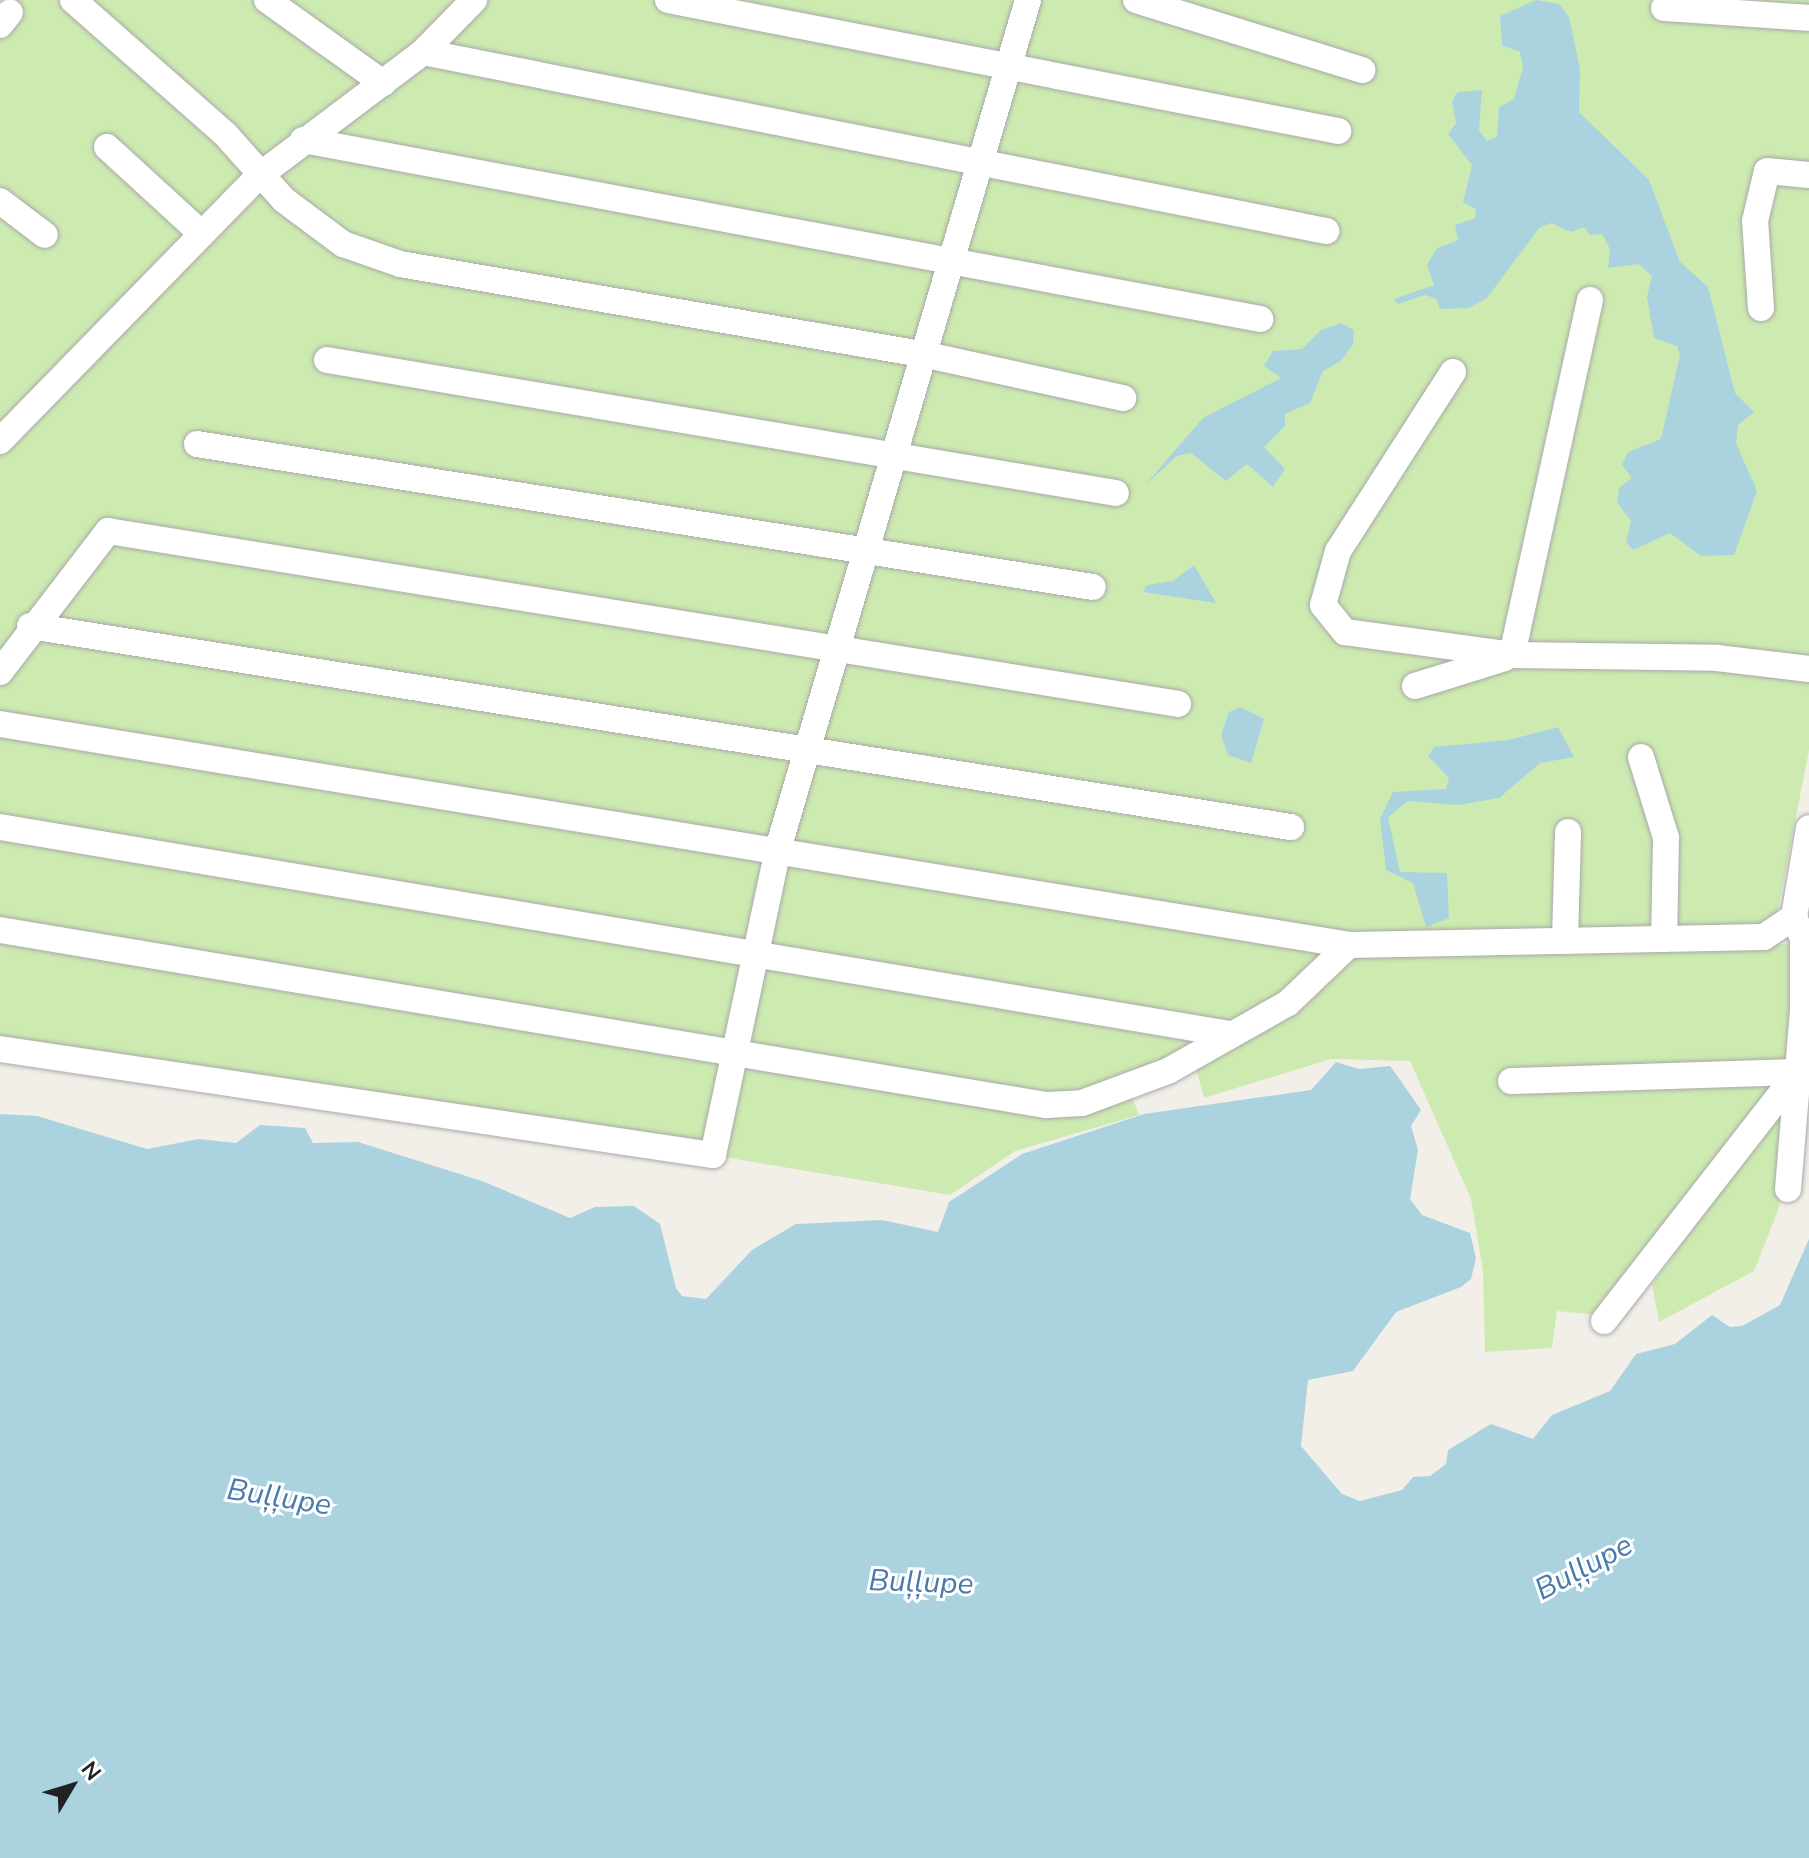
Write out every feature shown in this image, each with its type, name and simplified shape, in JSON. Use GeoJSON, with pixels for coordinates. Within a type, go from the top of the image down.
{"type":"FeatureCollection","features":[{"type":"Feature","properties":{"kind":"street"},"geometry":{"type":"LineString","coordinates":[[73,0],[226,135],[260,175],[343,244],[400,264],[927,355],[1123,398]]}},
{"type":"Feature","properties":{"kind":"street"},"geometry":{"type":"LineString","coordinates":[[267,0],[383,83]]}},
{"type":"Feature","properties":{"kind":"street"},"geometry":{"type":"LineString","coordinates":[[668,0],[1338,131]]}},
{"type":"Feature","properties":{"kind":"street"},"geometry":{"type":"LineString","coordinates":[[0,1049],[713,1155],[753,954],[778,849],[927,355],[1028,0]]}},
{"type":"Feature","properties":{"kind":"street"},"geometry":{"type":"LineString","coordinates":[[1136,0],[1362,70]]}},
{"type":"Feature","properties":{"kind":"street"},"geometry":{"type":"LineString","coordinates":[[0,441],[260,175],[423,52],[463,3]]}},
{"type":"Feature","properties":{"kind":"street"},"geometry":{"type":"LineString","coordinates":[[1664,8],[1809,18]]}},
{"type":"Feature","properties":{"kind":"street"},"geometry":{"type":"LineString","coordinates":[[423,52],[1326,231]]}},
{"type":"Feature","properties":{"kind":"street"},"geometry":{"type":"LineString","coordinates":[[303,140],[1260,319]]}},
{"type":"Feature","properties":{"kind":"street"},"geometry":{"type":"LineString","coordinates":[[107,147],[201,233]]}},
{"type":"Feature","properties":{"kind":"street"},"geometry":{"type":"LineString","coordinates":[[1761,308],[1755,221],[1767,171],[1809,175]]}},
{"type":"Feature","properties":{"kind":"street"},"geometry":{"type":"LineString","coordinates":[[0,201],[45,235]]}},
{"type":"Feature","properties":{"kind":"street"},"geometry":{"type":"LineString","coordinates":[[1512,655],[1590,300]]}},
{"type":"Feature","properties":{"kind":"street"},"geometry":{"type":"LineString","coordinates":[[327,360],[1116,493]]}},
{"type":"Feature","properties":{"kind":"street"},"geometry":{"type":"LineString","coordinates":[[1453,372],[1338,551],[1323,605],[1345,632],[1512,655],[1717,658],[1809,669]]}},
{"type":"Feature","properties":{"kind":"street"},"geometry":{"type":"LineString","coordinates":[[197,444],[1093,587]]}},
{"type":"Feature","properties":{"kind":"street"},"geometry":{"type":"LineString","coordinates":[[0,672],[30,626],[108,531],[1178,704]]}},
{"type":"Feature","properties":{"kind":"street"},"geometry":{"type":"LineString","coordinates":[[30,626],[809,746],[1291,827]]}},
{"type":"Feature","properties":{"kind":"street"},"geometry":{"type":"LineString","coordinates":[[1415,686],[1512,655]]}},
{"type":"Feature","properties":{"kind":"street"},"geometry":{"type":"LineString","coordinates":[[0,724],[778,849],[1349,945],[1764,937],[1794,917]]}},
{"type":"Feature","properties":{"kind":"street"},"geometry":{"type":"LineString","coordinates":[[1641,757],[1666,838],[1664,939]]}},
{"type":"Feature","properties":{"kind":"street"},"geometry":{"type":"LineString","coordinates":[[0,827],[1229,1034]]}},
{"type":"Feature","properties":{"kind":"street"},"geometry":{"type":"LineString","coordinates":[[1788,1189],[1798,1072],[1803,939],[1794,917],[1809,828]]}},
{"type":"Feature","properties":{"kind":"street"},"geometry":{"type":"LineString","coordinates":[[1565,941],[1568,832]]}},
{"type":"Feature","properties":{"kind":"street"},"geometry":{"type":"LineString","coordinates":[[0,930],[1046,1105],[1132,1088],[1288,1003],[1349,945]]}},
{"type":"Feature","properties":{"kind":"street"},"geometry":{"type":"LineString","coordinates":[[1511,1081],[1798,1072]]}},
{"type":"Feature","properties":{"kind":"street"},"geometry":{"type":"LineString","coordinates":[[1604,1321],[1798,1072]]}},
{"type":"Feature","properties":{"kind":"green space"},"geometry":{"type":"Polygon","coordinates":[[[0,0],[1809,0],[1809,750],[1777,914],[1757,928],[1328,933],[1322,961],[1270,1003],[1227,1029],[1187,1021],[1187,1055],[1127,1083],[1139,1115],[1015,1151],[950,1195],[461,1113],[0,1049],[0,0]]]}},
{"type":"Feature","properties":{"kind":"green space"},"geometry":{"type":"Polygon","coordinates":[[[1795,944],[1794,1061],[1597,1315],[1557,1311],[1552,1348],[1485,1352],[1483,1271],[1471,1199],[1410,1061],[1331,1059],[1204,1098],[1195,1065],[1355,952],[1795,944]]]}},
{"type":"Feature","properties":{"kind":"green space"},"geometry":{"type":"Polygon","coordinates":[[[1785,1101],[1790,1111],[1779,1208],[1754,1271],[1659,1322],[1652,1285],[1785,1101]]]}},
{"type":"Feature","properties":{"kind":"water"},"geometry":{"type":"Polygon","coordinates":[[[1536,0],[1559,4],[1569,17],[1580,69],[1579,112],[1649,180],[1680,262],[1708,287],[1735,393],[1754,412],[1738,425],[1736,443],[1757,491],[1734,555],[1701,556],[1670,533],[1633,550],[1626,542],[1631,521],[1617,502],[1619,488],[1632,478],[1622,465],[1628,452],[1661,439],[1680,355],[1677,346],[1654,338],[1647,297],[1652,276],[1639,264],[1608,268],[1610,249],[1602,234],[1590,235],[1584,227],[1571,232],[1551,223],[1539,228],[1487,298],[1469,308],[1440,309],[1437,299],[1425,295],[1398,304],[1394,299],[1434,285],[1427,265],[1436,249],[1458,240],[1455,225],[1475,218],[1476,209],[1463,202],[1472,165],[1448,134],[1456,123],[1452,101],[1458,92],[1482,90],[1479,130],[1487,141],[1497,137],[1499,107],[1514,99],[1523,67],[1520,52],[1502,45],[1500,16],[1536,0]]]}},
{"type":"Feature","properties":{"kind":"water"},"geometry":{"type":"Polygon","coordinates":[[[1341,323],[1354,330],[1353,344],[1341,361],[1323,371],[1310,403],[1285,414],[1285,426],[1264,447],[1285,469],[1273,487],[1247,464],[1226,481],[1191,453],[1177,456],[1145,485],[1203,418],[1281,378],[1264,366],[1273,351],[1302,349],[1321,330],[1341,323]]]}},
{"type":"Feature","properties":{"kind":"water"},"geometry":{"type":"Polygon","coordinates":[[[1194,565],[1216,603],[1143,592],[1147,585],[1173,581],[1194,565]]]}},
{"type":"Feature","properties":{"kind":"water"},"geometry":{"type":"Polygon","coordinates":[[[1241,707],[1264,719],[1251,763],[1228,755],[1221,735],[1229,712],[1241,707]]]}},
{"type":"Feature","properties":{"kind":"water"},"geometry":{"type":"Polygon","coordinates":[[[1558,727],[1574,757],[1540,763],[1499,798],[1458,805],[1408,801],[1388,817],[1400,872],[1447,873],[1449,918],[1426,927],[1413,883],[1386,870],[1380,819],[1393,792],[1446,789],[1449,778],[1428,756],[1434,747],[1509,740],[1558,727]]]}},
{"type":"Feature","properties":{"kind":"water","name":"Buļļupe"},"geometry":{"type":"Polygon","coordinates":[[[1336,1062],[1359,1069],[1390,1066],[1396,1074],[1421,1110],[1411,1126],[1418,1150],[1410,1199],[1422,1215],[1470,1233],[1476,1258],[1471,1279],[1461,1287],[1396,1312],[1353,1371],[1308,1380],[1301,1446],[1342,1494],[1360,1501],[1402,1490],[1413,1477],[1430,1476],[1446,1464],[1448,1450],[1491,1424],[1533,1439],[1552,1415],[1610,1391],[1636,1354],[1675,1344],[1712,1315],[1730,1327],[1742,1326],[1780,1305],[1809,1239],[1809,1858],[0,1858],[0,1114],[37,1116],[147,1149],[199,1139],[236,1143],[260,1125],[305,1128],[313,1143],[358,1142],[482,1181],[570,1218],[595,1207],[634,1206],[660,1224],[676,1288],[682,1296],[706,1299],[752,1250],[796,1224],[882,1220],[938,1232],[949,1202],[1022,1154],[1144,1114],[1311,1090],[1336,1062]]]}}]}
